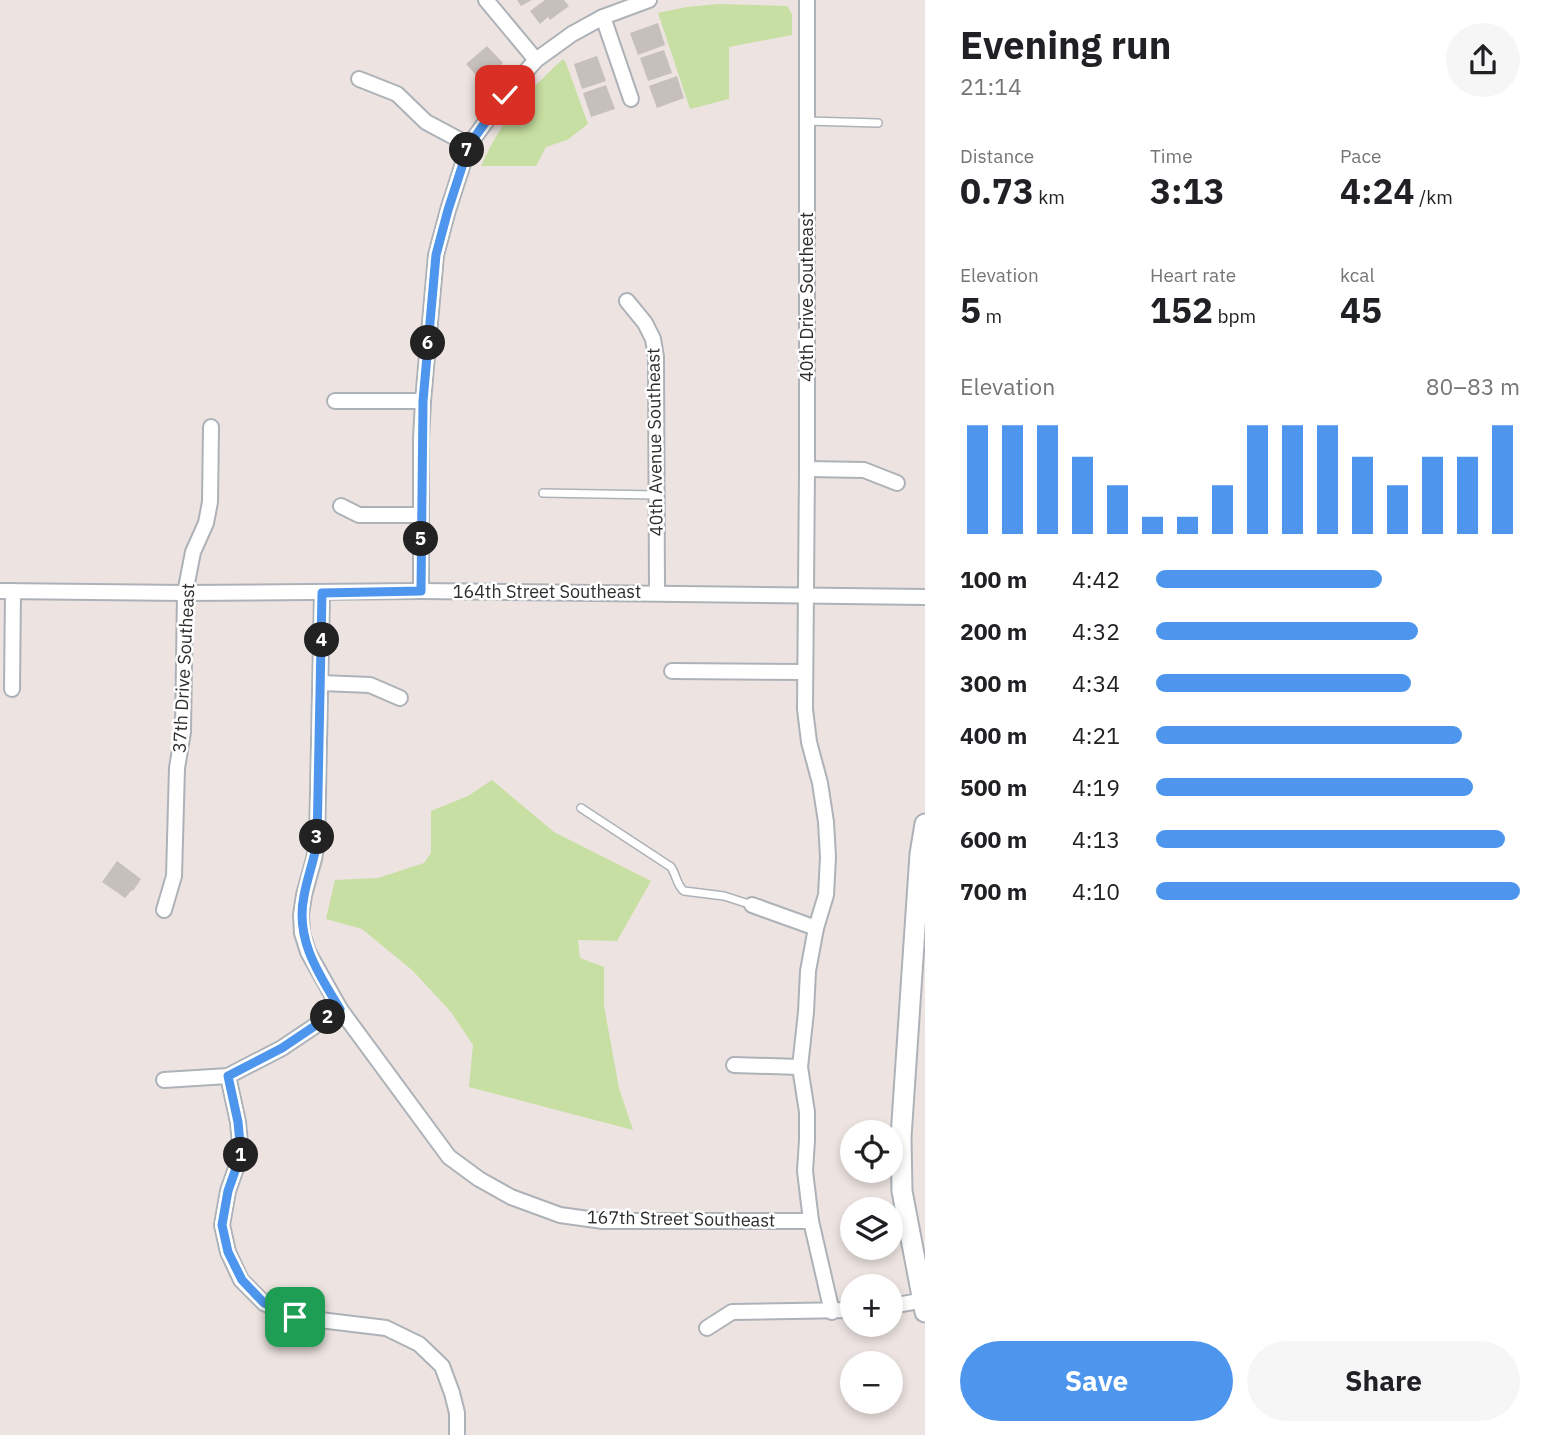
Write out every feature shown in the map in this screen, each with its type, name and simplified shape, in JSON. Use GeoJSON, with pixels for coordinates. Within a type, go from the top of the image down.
{"type":"FeatureCollection","features":[{"type":"Feature","properties":{"kind":"street"},"geometry":{"type":"LineString","coordinates":[[486,0],[536,60]]}},
{"type":"Feature","properties":{"kind":"street"},"geometry":{"type":"LineString","coordinates":[[421,591],[423,401],[436,255],[469,145],[505,95],[536,60],[572,34],[603,17],[649,0]]}},
{"type":"Feature","properties":{"kind":"street","name":"40th Drive Southeast"},"geometry":{"type":"LineString","coordinates":[[807,0],[805,709],[809,742],[820,783],[828,857],[826,895],[808,971],[800,1068],[807,1112],[805,1171],[811,1221],[832,1311]]}},
{"type":"Feature","properties":{"kind":"street"},"geometry":{"type":"LineString","coordinates":[[603,17],[631,99]]}},
{"type":"Feature","properties":{"kind":"street"},"geometry":{"type":"LineString","coordinates":[[359,79],[397,94],[426,122],[469,145]]}},
{"type":"Feature","properties":{"kind":"street","name":"40th Avenue Southeast"},"geometry":{"type":"LineString","coordinates":[[626,301],[645,323],[653,339],[656,356],[657,593]]}},
{"type":"Feature","properties":{"kind":"street"},"geometry":{"type":"LineString","coordinates":[[335,401],[423,401]]}},
{"type":"Feature","properties":{"kind":"street","name":"37th Drive Southeast"},"geometry":{"type":"LineString","coordinates":[[164,910],[174,876],[177,768],[183,732],[185,593],[193,552],[206,523],[210,502],[211,427]]}},
{"type":"Feature","properties":{"kind":"street"},"geometry":{"type":"LineString","coordinates":[[807,469],[864,470],[897,482]]}},
{"type":"Feature","properties":{"kind":"street"},"geometry":{"type":"LineString","coordinates":[[341,506],[359,515],[421,515]]}},
{"type":"Feature","properties":{"kind":"street"},"geometry":{"type":"LineString","coordinates":[[7,591],[12,689]]}},
{"type":"Feature","properties":{"kind":"street","name":"164th Street Southeast"},"geometry":{"type":"LineString","coordinates":[[7,591],[421,591],[925,597]]}},
{"type":"Feature","properties":{"kind":"street","name":"167th Street Southeast"},"geometry":{"type":"LineString","coordinates":[[322,593],[317,842],[304,895],[302,933],[308,952],[340,1009],[449,1157],[479,1179],[511,1197],[560,1215],[603,1222],[811,1221]]}},
{"type":"Feature","properties":{"kind":"street"},"geometry":{"type":"LineString","coordinates":[[672,671],[805,672]]}},
{"type":"Feature","properties":{"kind":"street"},"geometry":{"type":"LineString","coordinates":[[321,683],[370,685],[400,698]]}},
{"type":"Feature","properties":{"kind":"street"},"geometry":{"type":"LineString","coordinates":[[903,1306],[925,1304],[902,1191],[901,1137],[925,828]]}},
{"type":"Feature","properties":{"kind":"street"},"geometry":{"type":"LineString","coordinates":[[752,905],[817,928]]}},
{"type":"Feature","properties":{"kind":"street"},"geometry":{"type":"LineString","coordinates":[[164,1080],[228,1076],[282,1048],[340,1009]]}},
{"type":"Feature","properties":{"kind":"street"},"geometry":{"type":"LineString","coordinates":[[734,1065],[800,1068]]}},
{"type":"Feature","properties":{"kind":"street"},"geometry":{"type":"LineString","coordinates":[[228,1076],[238,1122],[241,1154],[228,1191],[222,1225],[228,1252],[242,1280],[264,1303],[295,1317],[386,1328],[419,1344],[442,1366],[457,1413],[457,1435]]}},
{"type":"Feature","properties":{"kind":"street"},"geometry":{"type":"LineString","coordinates":[[707,1328],[732,1312],[840,1311]]}},
{"type":"Feature","properties":{"kind":"lane"},"geometry":{"type":"LineString","coordinates":[[807,121],[878,123]]}},
{"type":"Feature","properties":{"kind":"lane"},"geometry":{"type":"LineString","coordinates":[[543,494],[657,495]]}},
{"type":"Feature","properties":{"kind":"lane"},"geometry":{"type":"LineString","coordinates":[[581,808],[671,867],[684,891],[724,896],[752,905]]}},
{"type":"Feature","properties":{"kind":"green space"},"geometry":{"type":"Polygon","coordinates":[[[718,4],[787,6],[792,14],[792,35],[729,47],[729,99],[690,109],[658,13],[718,4]]]}},
{"type":"Feature","properties":{"kind":"green space"},"geometry":{"type":"Polygon","coordinates":[[[563,59],[588,124],[567,140],[546,147],[536,166],[481,166],[506,120],[563,59]]]}},
{"type":"Feature","properties":{"kind":"green space"},"geometry":{"type":"Polygon","coordinates":[[[492,780],[554,832],[651,881],[617,941],[578,940],[580,958],[604,967],[604,1006],[619,1088],[633,1130],[469,1087],[473,1045],[451,1012],[412,970],[362,929],[326,919],[335,880],[378,878],[424,863],[431,853],[431,811],[468,796],[492,780]]]}},
{"type":"Feature","properties":{"kind":"building"},"geometry":{"type":"Polygon","coordinates":[[[517,0],[532,0],[521,6],[517,0]]]}},
{"type":"Feature","properties":{"kind":"building"},"geometry":{"type":"Polygon","coordinates":[[[545,0],[564,0],[569,6],[540,24],[530,11],[545,0]]]}},
{"type":"Feature","properties":{"kind":"building"},"geometry":{"type":"Polygon","coordinates":[[[658,23],[665,45],[638,55],[630,33],[658,23]]]}},
{"type":"Feature","properties":{"kind":"building"},"geometry":{"type":"Polygon","coordinates":[[[487,46],[503,63],[482,82],[466,64],[487,46]]]}},
{"type":"Feature","properties":{"kind":"building"},"geometry":{"type":"Polygon","coordinates":[[[664,50],[672,73],[648,81],[640,58],[664,50]]]}},
{"type":"Feature","properties":{"kind":"building"},"geometry":{"type":"Polygon","coordinates":[[[597,56],[606,81],[582,89],[574,64],[597,56]]]}},
{"type":"Feature","properties":{"kind":"building"},"geometry":{"type":"Polygon","coordinates":[[[677,76],[684,98],[657,108],[649,86],[677,76]]]}},
{"type":"Feature","properties":{"kind":"building"},"geometry":{"type":"Polygon","coordinates":[[[606,85],[615,109],[591,117],[583,93],[606,85]]]}},
{"type":"Feature","properties":{"kind":"building"},"geometry":{"type":"Polygon","coordinates":[[[117,861],[141,879],[125,898],[102,882],[117,861]]]}},
{"type":"Feature","properties":{"kind":"route"},"geometry":{"type":"LineString","coordinates":[[295,1317],[264,1303],[242,1280],[228,1252],[222,1225],[228,1191],[241,1154],[238,1122],[228,1076],[282,1048],[340,1009],[308,952],[302,933],[301,915],[317,842],[322,593],[421,591],[421,439],[436,255],[469,145],[505,95]]}}]}
